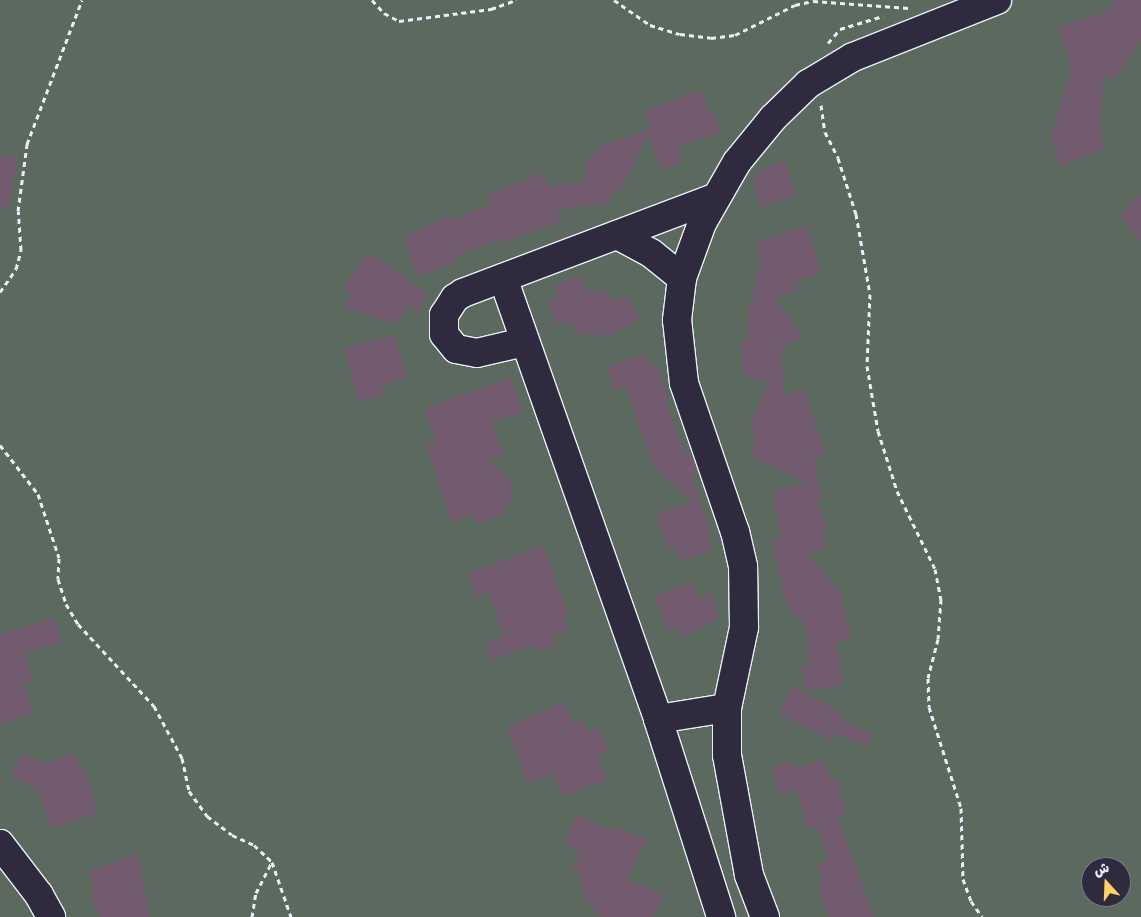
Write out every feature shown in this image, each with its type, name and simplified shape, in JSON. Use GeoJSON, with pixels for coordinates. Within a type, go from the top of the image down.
{"type":"FeatureCollection","features":[{"type":"Feature","properties":{"kind":"street"},"geometry":{"type":"LineString","coordinates":[[765,917],[749,875],[736,820],[727,755],[728,708],[744,627],[743,566],[735,532],[684,383],[678,334],[682,278],[691,249],[715,198],[737,162],[773,118],[808,84],[853,57],[998,0]]}},
{"type":"Feature","properties":{"kind":"street"},"geometry":{"type":"LineString","coordinates":[[524,342],[477,353],[456,349],[444,334],[444,315],[455,298],[715,198]]}},
{"type":"Feature","properties":{"kind":"street"},"geometry":{"type":"LineString","coordinates":[[617,235],[652,253],[682,278]]}},
{"type":"Feature","properties":{"kind":"street"},"geometry":{"type":"LineString","coordinates":[[503,278],[658,718],[720,917]]}},
{"type":"Feature","properties":{"kind":"street"},"geometry":{"type":"LineString","coordinates":[[658,718],[728,708]]}},
{"type":"Feature","properties":{"kind":"street"},"geometry":{"type":"LineString","coordinates":[[0,844],[52,917]]}},
{"type":"Feature","properties":{"kind":"path"},"geometry":{"type":"LineString","coordinates":[[0,292],[16,269],[21,250],[18,211],[27,144],[82,0]]}},
{"type":"Feature","properties":{"kind":"path"},"geometry":{"type":"LineString","coordinates":[[372,0],[384,12],[399,21],[491,9],[516,0]]}},
{"type":"Feature","properties":{"kind":"path"},"geometry":{"type":"LineString","coordinates":[[614,0],[650,25],[680,34],[712,38],[734,35],[796,5],[813,1],[910,8],[919,5]]}},
{"type":"Feature","properties":{"kind":"path"},"geometry":{"type":"LineString","coordinates":[[821,76],[825,132],[838,158],[856,214],[870,294],[867,366],[878,431],[898,491],[935,569],[941,599],[938,639],[928,678],[929,707],[961,808],[963,879],[971,901],[982,917]]}},
{"type":"Feature","properties":{"kind":"path"},"geometry":{"type":"LineString","coordinates":[[0,445],[38,494],[59,558],[58,579],[66,604],[78,624],[154,706],[182,758],[189,791],[207,816],[232,835],[254,846],[272,862],[291,917]]}},
{"type":"Feature","properties":{"kind":"path"},"geometry":{"type":"LineString","coordinates":[[252,917],[256,893],[272,862]]}},
{"type":"Feature","properties":{"kind":"green space"},"geometry":{"type":"Polygon","coordinates":[[[0,0],[1141,0],[1141,917],[0,917],[0,0]]]}},
{"type":"Feature","properties":{"kind":"building"},"geometry":{"type":"Polygon","coordinates":[[[1115,0],[1141,0],[1141,40],[1114,80],[1104,74],[1100,125],[1104,150],[1061,166],[1051,138],[1071,68],[1058,26],[1105,13],[1115,0]]]}},
{"type":"Feature","properties":{"kind":"building"},"geometry":{"type":"Polygon","coordinates":[[[701,90],[708,111],[715,114],[721,132],[678,147],[683,162],[661,170],[648,134],[620,191],[611,193],[610,203],[558,210],[562,220],[506,243],[504,238],[454,257],[455,263],[418,277],[403,237],[449,216],[451,220],[491,205],[487,195],[543,173],[549,187],[587,182],[585,164],[600,146],[650,129],[644,111],[701,90]]]}},
{"type":"Feature","properties":{"kind":"building"},"geometry":{"type":"Polygon","coordinates":[[[0,156],[19,156],[8,208],[0,207],[0,156]]]}},
{"type":"Feature","properties":{"kind":"building"},"geometry":{"type":"Polygon","coordinates":[[[785,161],[797,195],[762,208],[752,184],[757,179],[758,171],[785,161]]]}},
{"type":"Feature","properties":{"kind":"building"},"geometry":{"type":"Polygon","coordinates":[[[1141,194],[1141,241],[1119,215],[1141,194]]]}},
{"type":"Feature","properties":{"kind":"building"},"geometry":{"type":"Polygon","coordinates":[[[807,226],[821,273],[796,281],[799,290],[774,297],[803,337],[782,347],[784,396],[804,389],[826,455],[813,459],[823,498],[816,500],[827,528],[822,532],[826,548],[807,553],[841,593],[851,640],[836,643],[843,685],[805,691],[800,668],[810,667],[806,647],[809,643],[802,619],[796,619],[794,611],[790,612],[783,590],[772,541],[781,539],[772,491],[807,482],[750,456],[756,443],[750,425],[769,381],[753,381],[752,376],[743,376],[741,360],[742,339],[751,339],[746,326],[761,260],[755,242],[807,226]]]}},
{"type":"Feature","properties":{"kind":"building"},"geometry":{"type":"Polygon","coordinates":[[[363,257],[377,257],[426,294],[419,314],[410,306],[395,324],[344,307],[352,293],[344,289],[363,257]]]}},
{"type":"Feature","properties":{"kind":"building"},"geometry":{"type":"Polygon","coordinates":[[[581,275],[586,290],[610,294],[615,302],[626,295],[640,318],[611,336],[574,333],[575,324],[556,323],[548,302],[559,298],[554,286],[581,275]]]}},
{"type":"Feature","properties":{"kind":"building"},"geometry":{"type":"Polygon","coordinates":[[[395,335],[407,378],[381,386],[383,395],[359,402],[344,349],[395,335]]]}},
{"type":"Feature","properties":{"kind":"building"},"geometry":{"type":"Polygon","coordinates":[[[645,354],[648,366],[657,363],[669,400],[665,401],[685,453],[689,451],[698,474],[692,477],[712,535],[707,536],[712,550],[680,561],[675,546],[668,548],[656,514],[692,502],[655,468],[625,386],[614,390],[607,367],[645,354]]]}},
{"type":"Feature","properties":{"kind":"building"},"geometry":{"type":"Polygon","coordinates":[[[511,378],[523,412],[492,422],[504,455],[487,461],[510,478],[513,501],[504,505],[506,513],[476,524],[473,515],[452,522],[426,445],[437,442],[425,408],[511,378]]]}},
{"type":"Feature","properties":{"kind":"building"},"geometry":{"type":"Polygon","coordinates":[[[543,546],[569,615],[563,616],[568,631],[554,636],[557,644],[535,652],[533,645],[491,660],[486,643],[504,636],[488,593],[476,597],[468,573],[543,546]]]}},
{"type":"Feature","properties":{"kind":"building"},"geometry":{"type":"Polygon","coordinates":[[[692,582],[698,598],[711,593],[720,618],[681,638],[677,627],[668,631],[654,596],[692,582]]]}},
{"type":"Feature","properties":{"kind":"building"},"geometry":{"type":"Polygon","coordinates":[[[55,618],[62,642],[25,653],[33,682],[24,684],[33,714],[0,724],[0,635],[55,618]]]}},
{"type":"Feature","properties":{"kind":"building"},"geometry":{"type":"Polygon","coordinates":[[[793,687],[842,713],[839,718],[872,734],[867,746],[834,733],[831,740],[779,713],[793,687]]]}},
{"type":"Feature","properties":{"kind":"building"},"geometry":{"type":"Polygon","coordinates":[[[564,701],[573,724],[583,720],[588,733],[600,728],[609,750],[597,755],[607,780],[563,797],[554,775],[528,784],[507,728],[564,701]]]}},
{"type":"Feature","properties":{"kind":"building"},"geometry":{"type":"Polygon","coordinates":[[[22,753],[43,763],[75,753],[80,768],[84,767],[98,813],[51,828],[38,789],[11,776],[22,753]]]}},
{"type":"Feature","properties":{"kind":"building"},"geometry":{"type":"Polygon","coordinates":[[[823,760],[832,778],[841,783],[840,795],[846,813],[838,816],[874,917],[829,917],[817,884],[823,882],[817,864],[828,860],[817,826],[808,829],[796,790],[779,795],[771,768],[793,762],[795,769],[823,760]]]}},
{"type":"Feature","properties":{"kind":"building"},"geometry":{"type":"Polygon","coordinates":[[[577,815],[609,830],[613,827],[648,839],[627,879],[664,896],[654,917],[604,917],[594,913],[595,906],[586,902],[578,870],[572,867],[580,851],[564,843],[577,815]]]}},
{"type":"Feature","properties":{"kind":"building"},"geometry":{"type":"Polygon","coordinates":[[[138,854],[145,874],[140,876],[150,905],[147,906],[150,917],[99,917],[90,891],[95,889],[89,871],[138,854]]]}}]}
